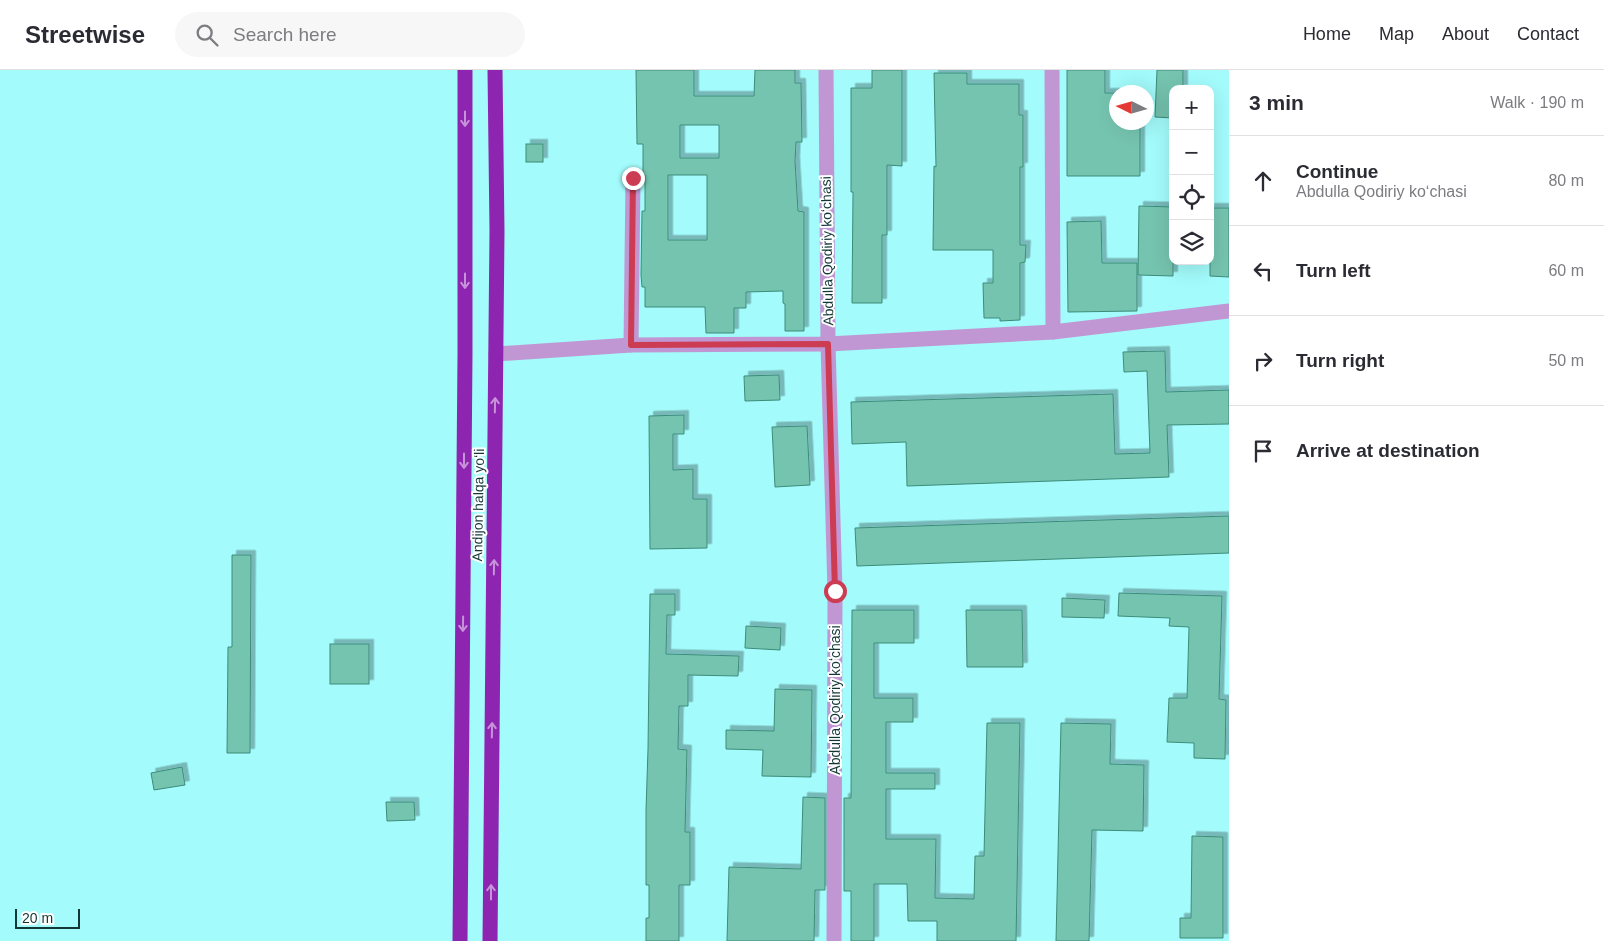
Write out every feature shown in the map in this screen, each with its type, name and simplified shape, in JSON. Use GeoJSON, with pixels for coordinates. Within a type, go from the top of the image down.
{"type":"FeatureCollection","features":[{"type":"Feature","properties":{"kind":"highway","name":"Andijon halqa yo‘li"},"geometry":{"type":"LineString","coordinates":[[460,941],[465,354],[465,70]]}},
{"type":"Feature","properties":{"kind":"highway","name":"Andijon halqa yo‘li"},"geometry":{"type":"LineString","coordinates":[[490,941],[497,231],[495,70]]}},
{"type":"Feature","properties":{"kind":"street","name":"Abdulla Qodiriy koʻchasi"},"geometry":{"type":"LineString","coordinates":[[826,70],[828,344],[835,591],[834,941]]}},
{"type":"Feature","properties":{"kind":"street"},"geometry":{"type":"LineString","coordinates":[[1052,70],[1053,332]]}},
{"type":"Feature","properties":{"kind":"street"},"geometry":{"type":"LineString","coordinates":[[631,345],[633,178]]}},
{"type":"Feature","properties":{"kind":"street"},"geometry":{"type":"LineString","coordinates":[[496,354],[631,345],[828,344],[1053,332],[1229,311]]}},
{"type":"Feature","properties":{"kind":"building"},"geometry":{"type":"Polygon","coordinates":[[[636,70],[694,70],[694,96],[754,96],[755,70],[795,70],[795,83],[801,83],[802,142],[796,142],[795,161],[798,211],[804,212],[804,331],[785,331],[783,291],[746,292],[746,308],[734,308],[734,333],[706,333],[705,307],[645,307],[645,287],[642,287],[641,275],[642,211],[645,211],[645,175],[643,175],[643,144],[637,144],[636,70]],[[680,125],[680,158],[719,158],[719,125],[680,125]],[[668,175],[668,240],[707,240],[707,175],[668,175]]]}},
{"type":"Feature","properties":{"kind":"building"},"geometry":{"type":"Polygon","coordinates":[[[872,70],[902,70],[902,166],[887,165],[887,235],[882,235],[882,303],[852,303],[853,192],[851,192],[851,88],[872,88],[872,70]]]}},
{"type":"Feature","properties":{"kind":"building"},"geometry":{"type":"Polygon","coordinates":[[[1067,70],[1105,70],[1105,93],[1109,93],[1109,130],[1140,130],[1140,176],[1067,176],[1067,70]]]}},
{"type":"Feature","properties":{"kind":"building"},"geometry":{"type":"Polygon","coordinates":[[[1157,70],[1183,70],[1183,85],[1169,85],[1169,118],[1155,117],[1157,70]]]}},
{"type":"Feature","properties":{"kind":"building"},"geometry":{"type":"Polygon","coordinates":[[[934,73],[967,73],[967,84],[1019,84],[1019,115],[1023,115],[1023,167],[1020,167],[1020,245],[1026,245],[1025,262],[1020,263],[1020,320],[1000,321],[1000,318],[984,318],[983,283],[993,283],[993,250],[933,250],[934,166],[936,167],[934,73]]]}},
{"type":"Feature","properties":{"kind":"building"},"geometry":{"type":"Polygon","coordinates":[[[526,144],[543,144],[543,162],[526,162],[526,144]]]}},
{"type":"Feature","properties":{"kind":"building"},"geometry":{"type":"Polygon","coordinates":[[[1139,206],[1169,207],[1169,265],[1173,265],[1173,276],[1138,275],[1139,206]]]}},
{"type":"Feature","properties":{"kind":"building"},"geometry":{"type":"Polygon","coordinates":[[[1214,208],[1229,208],[1229,277],[1210,276],[1210,265],[1214,265],[1214,208]]]}},
{"type":"Feature","properties":{"kind":"building"},"geometry":{"type":"Polygon","coordinates":[[[1101,221],[1102,263],[1137,263],[1137,311],[1068,312],[1067,222],[1101,221]]]}},
{"type":"Feature","properties":{"kind":"building"},"geometry":{"type":"Polygon","coordinates":[[[1165,351],[1166,392],[1229,390],[1229,424],[1167,425],[1169,477],[907,486],[906,442],[852,444],[851,402],[1113,394],[1115,454],[1150,453],[1147,371],[1124,372],[1123,352],[1165,351]]]}},
{"type":"Feature","properties":{"kind":"building"},"geometry":{"type":"Polygon","coordinates":[[[779,375],[780,400],[745,401],[744,376],[779,375]]]}},
{"type":"Feature","properties":{"kind":"building"},"geometry":{"type":"Polygon","coordinates":[[[684,415],[684,434],[673,434],[673,470],[693,469],[693,499],[707,499],[707,548],[650,549],[649,416],[684,415]]]}},
{"type":"Feature","properties":{"kind":"building"},"geometry":{"type":"Polygon","coordinates":[[[807,426],[810,485],[775,487],[772,427],[807,426]]]}},
{"type":"Feature","properties":{"kind":"building"},"geometry":{"type":"Polygon","coordinates":[[[1229,516],[1229,553],[857,566],[855,528],[1229,516]]]}},
{"type":"Feature","properties":{"kind":"building"},"geometry":{"type":"Polygon","coordinates":[[[232,555],[251,555],[250,753],[227,753],[228,647],[232,647],[232,555]]]}},
{"type":"Feature","properties":{"kind":"building"},"geometry":{"type":"Polygon","coordinates":[[[1119,593],[1222,596],[1219,699],[1226,700],[1225,759],[1194,758],[1194,743],[1167,742],[1169,698],[1187,698],[1189,627],[1169,626],[1170,618],[1118,616],[1119,593]]]}},
{"type":"Feature","properties":{"kind":"building"},"geometry":{"type":"Polygon","coordinates":[[[650,594],[675,594],[675,615],[667,615],[666,654],[739,656],[738,676],[688,675],[688,706],[679,706],[678,749],[687,750],[685,832],[690,832],[690,885],[679,885],[679,941],[646,941],[646,918],[649,918],[649,885],[646,885],[646,811],[650,594]]]}},
{"type":"Feature","properties":{"kind":"building"},"geometry":{"type":"Polygon","coordinates":[[[1062,598],[1105,600],[1104,618],[1062,617],[1062,598]]]}},
{"type":"Feature","properties":{"kind":"building"},"geometry":{"type":"Polygon","coordinates":[[[852,610],[914,610],[914,643],[874,643],[874,698],[913,698],[913,722],[886,722],[886,773],[935,773],[935,789],[886,789],[886,839],[936,839],[935,898],[974,899],[975,856],[984,856],[987,723],[1020,723],[1016,941],[937,941],[937,921],[908,921],[907,884],[874,884],[874,941],[851,941],[851,891],[844,891],[844,798],[851,798],[852,610]]]}},
{"type":"Feature","properties":{"kind":"building"},"geometry":{"type":"Polygon","coordinates":[[[966,610],[1022,610],[1023,667],[967,667],[966,610]]]}},
{"type":"Feature","properties":{"kind":"building"},"geometry":{"type":"Polygon","coordinates":[[[746,626],[781,628],[780,650],[745,648],[746,626]]]}},
{"type":"Feature","properties":{"kind":"building"},"geometry":{"type":"Polygon","coordinates":[[[330,644],[369,644],[369,684],[330,684],[330,644]]]}},
{"type":"Feature","properties":{"kind":"building"},"geometry":{"type":"Polygon","coordinates":[[[775,689],[812,690],[811,777],[762,776],[763,750],[726,749],[726,730],[774,731],[775,689]]]}},
{"type":"Feature","properties":{"kind":"building"},"geometry":{"type":"Polygon","coordinates":[[[1061,723],[1111,724],[1110,764],[1144,765],[1143,831],[1092,830],[1089,941],[1056,941],[1061,723]]]}},
{"type":"Feature","properties":{"kind":"building"},"geometry":{"type":"Polygon","coordinates":[[[182,767],[185,785],[154,790],[151,773],[182,767]]]}},
{"type":"Feature","properties":{"kind":"building"},"geometry":{"type":"Polygon","coordinates":[[[803,797],[825,798],[825,890],[815,890],[814,941],[727,941],[729,867],[801,869],[803,797]]]}},
{"type":"Feature","properties":{"kind":"building"},"geometry":{"type":"Polygon","coordinates":[[[386,802],[414,802],[415,820],[387,821],[386,802]]]}},
{"type":"Feature","properties":{"kind":"building"},"geometry":{"type":"Polygon","coordinates":[[[1192,836],[1223,837],[1223,938],[1180,938],[1180,918],[1191,918],[1192,836]]]}},
{"type":"Feature","properties":{"kind":"route"},"geometry":{"type":"LineString","coordinates":[[633,178],[631,345],[828,344],[835,591]]}}]}
